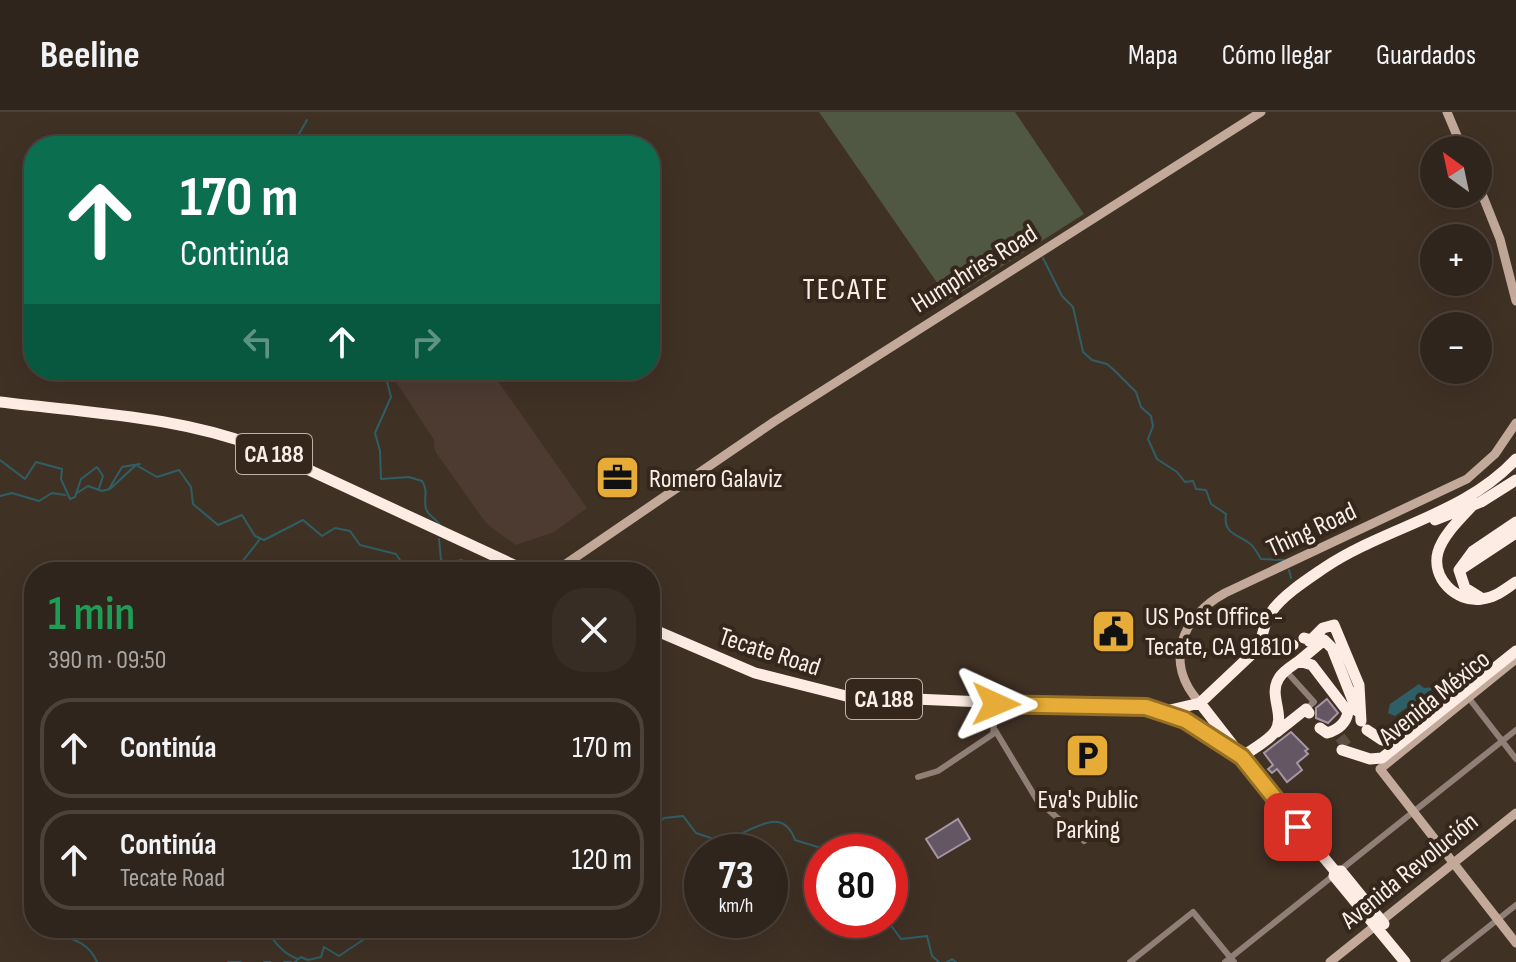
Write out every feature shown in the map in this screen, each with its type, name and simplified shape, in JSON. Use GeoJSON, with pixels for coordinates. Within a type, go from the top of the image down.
{"type":"FeatureCollection","features":[{"type":"Feature","properties":{"kind":"highway","name":"CA 188"},"geometry":{"type":"LineString","coordinates":[[0,402],[168,423],[222,434],[266,450],[507,562]]}},
{"type":"Feature","properties":{"kind":"highway"},"geometry":{"type":"LineString","coordinates":[[1415,525],[1473,494],[1503,473],[1516,459]]}},
{"type":"Feature","properties":{"kind":"highway"},"geometry":{"type":"LineString","coordinates":[[1200,703],[1262,641],[1268,619],[1277,605],[1322,569],[1362,547],[1472,506],[1516,480]]}},
{"type":"Feature","properties":{"kind":"highway"},"geometry":{"type":"LineString","coordinates":[[1472,506],[1441,544],[1438,570],[1448,588],[1471,600],[1485,599],[1516,582]]}},
{"type":"Feature","properties":{"kind":"highway"},"geometry":{"type":"LineString","coordinates":[[1459,570],[1473,551],[1516,522]]}},
{"type":"Feature","properties":{"kind":"highway"},"geometry":{"type":"LineString","coordinates":[[1459,570],[1516,533]]}},
{"type":"Feature","properties":{"kind":"highway"},"geometry":{"type":"LineString","coordinates":[[1459,570],[1465,588],[1485,599]]}},
{"type":"Feature","properties":{"kind":"highway"},"geometry":{"type":"LineString","coordinates":[[1268,619],[1277,640],[1324,640],[1332,648],[1364,721],[1401,742]]}},
{"type":"Feature","properties":{"kind":"highway"},"geometry":{"type":"LineString","coordinates":[[1245,658],[1253,653],[1301,641],[1334,625],[1359,685],[1364,721]]}},
{"type":"Feature","properties":{"kind":"highway","name":"Tecate Road"},"geometry":{"type":"LineString","coordinates":[[660,632],[755,673],[825,692],[888,699],[996,704],[1177,709],[1200,703]]}},
{"type":"Feature","properties":{"kind":"highway"},"geometry":{"type":"LineString","coordinates":[[1273,734],[1279,721],[1274,692],[1280,675],[1324,640]]}},
{"type":"Feature","properties":{"kind":"highway"},"geometry":{"type":"LineString","coordinates":[[1320,728],[1381,764],[1401,742],[1516,651]]}},
{"type":"Feature","properties":{"kind":"highway"},"geometry":{"type":"LineString","coordinates":[[1299,661],[1312,665],[1344,705],[1347,717],[1340,741]]}},
{"type":"Feature","properties":{"kind":"highway","name":"CA 188"},"geometry":{"type":"LineString","coordinates":[[1200,703],[1271,794],[1278,810],[1298,827],[1337,873]]}},
{"type":"Feature","properties":{"kind":"highway","name":"CA 188"},"geometry":{"type":"LineString","coordinates":[[1146,707],[1185,720],[1242,757]]}},
{"type":"Feature","properties":{"kind":"highway"},"geometry":{"type":"LineString","coordinates":[[1242,757],[1307,711]]}},
{"type":"Feature","properties":{"kind":"highway"},"geometry":{"type":"LineString","coordinates":[[1337,873],[1405,962]]}},
{"type":"Feature","properties":{"kind":"highway"},"geometry":{"type":"LineString","coordinates":[[1378,924],[1414,962]]}},
{"type":"Feature","properties":{"kind":"street","name":"Humphries Road"},"geometry":{"type":"LineString","coordinates":[[569,562],[775,421],[1261,112]]}},
{"type":"Feature","properties":{"kind":"street"},"geometry":{"type":"LineString","coordinates":[[1447,112],[1457,136]]}},
{"type":"Feature","properties":{"kind":"street"},"geometry":{"type":"LineString","coordinates":[[1488,208],[1500,239],[1516,301]]}},
{"type":"Feature","properties":{"kind":"street","name":"Thing Road"},"geometry":{"type":"LineString","coordinates":[[1200,703],[1182,678],[1180,655],[1185,633],[1204,606],[1467,479],[1495,454],[1516,424]]}},
{"type":"Feature","properties":{"kind":"street","name":"Avenida México"},"geometry":{"type":"LineString","coordinates":[[1381,764],[1516,659]]}},
{"type":"Feature","properties":{"kind":"street"},"geometry":{"type":"LineString","coordinates":[[1286,671],[1314,702],[1307,711]]}},
{"type":"Feature","properties":{"kind":"street"},"geometry":{"type":"LineString","coordinates":[[1468,697],[1516,759]]}},
{"type":"Feature","properties":{"kind":"street"},"geometry":{"type":"LineString","coordinates":[[996,704],[995,730],[1037,800],[1084,841]]}},
{"type":"Feature","properties":{"kind":"street"},"geometry":{"type":"LineString","coordinates":[[918,777],[938,771],[995,730]]}},
{"type":"Feature","properties":{"kind":"street"},"geometry":{"type":"LineString","coordinates":[[1130,962],[1193,912],[1230,961],[1516,730]]}},
{"type":"Feature","properties":{"kind":"street"},"geometry":{"type":"LineString","coordinates":[[1381,764],[1413,813],[1516,943]]}},
{"type":"Feature","properties":{"kind":"street","name":"Avenida Revolución"},"geometry":{"type":"LineString","coordinates":[[1330,962],[1516,813]]}},
{"type":"Feature","properties":{"kind":"street"},"geometry":{"type":"LineString","coordinates":[[1444,962],[1516,905]]}},
{"type":"Feature","properties":{"kind":"shaded area"},"geometry":{"type":"Polygon","coordinates":[[[395,380],[497,380],[587,508],[554,532],[516,545],[486,523],[435,451],[434,440],[395,380]]]}},
{"type":"Feature","properties":{"kind":"green space"},"geometry":{"type":"Polygon","coordinates":[[[819,112],[1015,112],[1084,214],[949,300],[819,112]]]}},
{"type":"Feature","properties":{"kind":"water"},"geometry":{"type":"Polygon","coordinates":[[[1419,684],[1424,688],[1435,687],[1395,716],[1388,713],[1390,704],[1419,684]]]}},
{"type":"Feature","properties":{"kind":"building"},"geometry":{"type":"Polygon","coordinates":[[[1327,699],[1338,713],[1328,723],[1316,718],[1316,708],[1327,699]]]}},
{"type":"Feature","properties":{"kind":"building"},"geometry":{"type":"Polygon","coordinates":[[[1291,732],[1308,749],[1305,751],[1308,754],[1297,763],[1302,770],[1287,782],[1277,769],[1272,773],[1268,769],[1273,765],[1264,753],[1291,732]]]}},
{"type":"Feature","properties":{"kind":"building"},"geometry":{"type":"Polygon","coordinates":[[[958,819],[970,839],[938,858],[926,839],[958,819]]]}},
{"type":"Feature","properties":{"kind":"waterway"},"geometry":{"type":"LineString","coordinates":[[298,136],[307,120]]}},
{"type":"Feature","properties":{"kind":"waterway"},"geometry":{"type":"LineString","coordinates":[[1043,258],[1062,296],[1073,307],[1083,352],[1114,370],[1136,392],[1141,407],[1151,416],[1153,426],[1148,439],[1157,459],[1177,472],[1185,482],[1193,481],[1196,489],[1206,490],[1211,504],[1226,514],[1229,529],[1251,544],[1261,559],[1284,560]]}},
{"type":"Feature","properties":{"kind":"waterway"},"geometry":{"type":"LineString","coordinates":[[387,380],[391,397],[375,433],[380,451],[381,479],[409,477],[422,481],[426,509],[440,525]]}},
{"type":"Feature","properties":{"kind":"waterway"},"geometry":{"type":"LineString","coordinates":[[0,460],[25,479],[36,462],[62,469],[61,479],[70,499],[75,497],[81,479],[97,467],[103,476],[99,488]]}},
{"type":"Feature","properties":{"kind":"waterway"},"geometry":{"type":"LineString","coordinates":[[109,489],[122,467],[140,464]]}},
{"type":"Feature","properties":{"kind":"waterway"},"geometry":{"type":"LineString","coordinates":[[77,493],[88,486],[102,491],[110,489],[136,465],[157,477],[179,470],[191,487],[193,504],[218,525],[242,515],[255,536],[264,540],[303,520],[322,536],[335,528],[350,531],[360,545],[396,554],[400,562]]}},
{"type":"Feature","properties":{"kind":"waterway"},"geometry":{"type":"LineString","coordinates":[[0,496],[12,493],[39,501],[52,493],[65,495]]}},
{"type":"Feature","properties":{"kind":"waterway"},"geometry":{"type":"LineString","coordinates":[[242,562],[260,539]]}},
{"type":"Feature","properties":{"kind":"waterway"},"geometry":{"type":"LineString","coordinates":[[439,539],[441,560],[445,562]]}},
{"type":"Feature","properties":{"kind":"waterway"},"geometry":{"type":"LineString","coordinates":[[452,562],[464,562]]}},
{"type":"Feature","properties":{"kind":"waterway"},"geometry":{"type":"LineString","coordinates":[[1289,570],[1291,578]]}},
{"type":"Feature","properties":{"kind":"waterway"},"geometry":{"type":"LineString","coordinates":[[660,821],[683,816],[696,833],[720,841],[762,824],[781,823],[789,828],[795,840],[804,843]]}},
{"type":"Feature","properties":{"kind":"waterway"},"geometry":{"type":"LineString","coordinates":[[900,938],[927,936],[932,956],[939,962]]}},
{"type":"Feature","properties":{"kind":"waterway"},"geometry":{"type":"LineString","coordinates":[[68,938],[85,946],[97,962]]}},
{"type":"Feature","properties":{"kind":"waterway"},"geometry":{"type":"LineString","coordinates":[[272,938],[298,959]]}},
{"type":"Feature","properties":{"kind":"waterway"},"geometry":{"type":"LineString","coordinates":[[295,962],[301,957],[308,960],[321,957],[324,947],[339,956],[366,938]]}},
{"type":"Feature","properties":{"kind":"waterway"},"geometry":{"type":"LineString","coordinates":[[947,962],[952,959],[956,962]]}},
{"type":"Feature","properties":{"kind":"waterway"},"geometry":{"type":"LineString","coordinates":[[228,962],[241,962]]}},
{"type":"Feature","properties":{"kind":"waterway"},"geometry":{"type":"LineString","coordinates":[[264,962],[270,962]]}},
{"type":"Feature","properties":{"kind":"waterway"},"geometry":{"type":"LineString","coordinates":[[284,962],[291,962]]}},
{"type":"Feature","properties":{"kind":"tunnel"},"geometry":{"type":"LineString","coordinates":[[1340,737],[1347,746]]}},
{"type":"Feature","properties":{"kind":"place","name":"Romero Galaviz"},"geometry":{"type":"Point","coordinates":[618,478]}},
{"type":"Feature","properties":{"kind":"place","name":"US Post Office - Tecate, CA 91810"},"geometry":{"type":"Point","coordinates":[1114,631]}},
{"type":"Feature","properties":{"kind":"place","name":"Eva's Public Parking"},"geometry":{"type":"Point","coordinates":[1088,756]}},
{"type":"Feature","properties":{"kind":"district","name":"TECATE"},"geometry":{"type":"Point","coordinates":[846,289]}},
{"type":"Feature","properties":{"kind":"route"},"geometry":{"type":"LineString","coordinates":[[996,704],[1146,707],[1185,720],[1242,757],[1296,820],[1298,827]]}}]}
